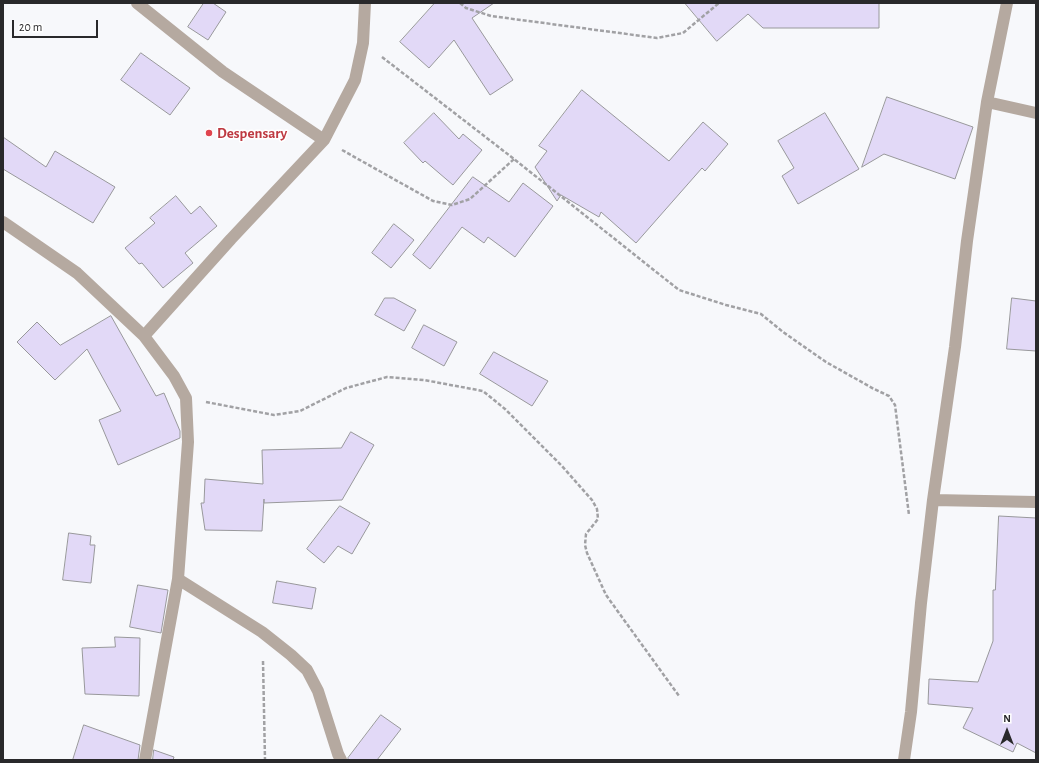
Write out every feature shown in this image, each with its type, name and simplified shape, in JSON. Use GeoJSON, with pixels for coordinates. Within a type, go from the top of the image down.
{"type":"FeatureCollection","features":[{"type":"Feature","properties":{"kind":"street"},"geometry":{"type":"LineString","coordinates":[[136,3],[223,72],[324,140]]}},
{"type":"Feature","properties":{"kind":"street"},"geometry":{"type":"LineString","coordinates":[[144,336],[231,239],[324,140],[355,80],[363,43],[365,3]]}},
{"type":"Feature","properties":{"kind":"street"},"geometry":{"type":"LineString","coordinates":[[904,760],[911,712],[921,603],[933,500],[967,241],[987,102],[1007,3]]}},
{"type":"Feature","properties":{"kind":"street"},"geometry":{"type":"LineString","coordinates":[[987,102],[1036,113]]}},
{"type":"Feature","properties":{"kind":"street"},"geometry":{"type":"LineString","coordinates":[[3,222],[77,273],[144,336],[174,376],[186,398],[188,442],[178,579],[145,760]]}},
{"type":"Feature","properties":{"kind":"street"},"geometry":{"type":"LineString","coordinates":[[933,500],[1036,502]]}},
{"type":"Feature","properties":{"kind":"street"},"geometry":{"type":"LineString","coordinates":[[178,579],[262,632],[307,670],[318,691],[341,760]]}},
{"type":"Feature","properties":{"kind":"path"},"geometry":{"type":"LineString","coordinates":[[460,3],[466,8],[491,16],[657,38],[683,33],[719,3]]}},
{"type":"Feature","properties":{"kind":"path"},"geometry":{"type":"LineString","coordinates":[[363,43],[514,159],[680,290],[726,305],[761,314],[783,332],[826,362],[889,396],[895,405],[910,521]]}},
{"type":"Feature","properties":{"kind":"path"},"geometry":{"type":"LineString","coordinates":[[324,140],[433,201],[452,205],[470,199],[514,159]]}},
{"type":"Feature","properties":{"kind":"path"},"geometry":{"type":"LineString","coordinates":[[186,398],[274,414],[300,411],[346,388],[387,376],[424,380],[483,391],[505,409],[562,466],[592,500],[597,509],[598,519],[586,534],[585,545],[587,553],[606,595],[680,696]]}},
{"type":"Feature","properties":{"kind":"path"},"geometry":{"type":"LineString","coordinates":[[262,632],[265,760]]}},
{"type":"Feature","properties":{"kind":"building"},"geometry":{"type":"Polygon","coordinates":[[[204,3],[213,3],[226,12],[208,40],[188,27],[204,3]]]}},
{"type":"Feature","properties":{"kind":"building"},"geometry":{"type":"Polygon","coordinates":[[[435,3],[494,3],[472,18],[513,80],[490,95],[454,40],[429,68],[400,42],[435,3]]]}},
{"type":"Feature","properties":{"kind":"building"},"geometry":{"type":"Polygon","coordinates":[[[685,3],[879,3],[879,28],[763,28],[748,14],[717,41],[685,3]]]}},
{"type":"Feature","properties":{"kind":"building"},"geometry":{"type":"Polygon","coordinates":[[[141,53],[190,88],[170,115],[121,80],[141,53]]]}},
{"type":"Feature","properties":{"kind":"building"},"geometry":{"type":"Polygon","coordinates":[[[582,90],[669,161],[703,122],[728,144],[705,171],[702,168],[636,243],[601,212],[599,217],[561,195],[557,201],[535,167],[547,151],[539,146],[582,90]]]}},
{"type":"Feature","properties":{"kind":"building"},"geometry":{"type":"Polygon","coordinates":[[[887,97],[973,127],[955,179],[884,154],[862,167],[887,97]]]}},
{"type":"Feature","properties":{"kind":"building"},"geometry":{"type":"Polygon","coordinates":[[[434,113],[459,139],[463,134],[482,150],[453,185],[425,161],[423,163],[404,143],[434,113]]]}},
{"type":"Feature","properties":{"kind":"building"},"geometry":{"type":"Polygon","coordinates":[[[825,113],[859,169],[798,204],[782,176],[794,168],[778,141],[825,113]]]}},
{"type":"Feature","properties":{"kind":"building"},"geometry":{"type":"Polygon","coordinates":[[[3,137],[46,167],[55,151],[115,187],[93,223],[3,169],[3,137]]]}},
{"type":"Feature","properties":{"kind":"building"},"geometry":{"type":"Polygon","coordinates":[[[473,177],[509,202],[523,183],[553,206],[515,257],[488,237],[484,243],[462,227],[430,269],[413,255],[473,177]]]}},
{"type":"Feature","properties":{"kind":"building"},"geometry":{"type":"Polygon","coordinates":[[[176,196],[191,214],[200,206],[217,226],[185,253],[193,263],[163,288],[142,263],[139,264],[125,248],[155,223],[150,218],[176,196]]]}},
{"type":"Feature","properties":{"kind":"building"},"geometry":{"type":"Polygon","coordinates":[[[394,224],[414,240],[391,268],[372,253],[394,224]]]}},
{"type":"Feature","properties":{"kind":"building"},"geometry":{"type":"Polygon","coordinates":[[[385,298],[394,298],[416,310],[404,331],[375,315],[385,298]]]}},
{"type":"Feature","properties":{"kind":"building"},"geometry":{"type":"Polygon","coordinates":[[[1012,298],[1036,301],[1036,351],[1007,349],[1012,298]]]}},
{"type":"Feature","properties":{"kind":"building"},"geometry":{"type":"Polygon","coordinates":[[[111,316],[156,396],[164,393],[180,431],[180,438],[118,465],[99,420],[121,411],[87,349],[55,380],[17,342],[37,322],[60,345],[111,316]]]}},
{"type":"Feature","properties":{"kind":"building"},"geometry":{"type":"Polygon","coordinates":[[[424,325],[457,342],[444,366],[412,348],[424,325]]]}},
{"type":"Feature","properties":{"kind":"building"},"geometry":{"type":"Polygon","coordinates":[[[494,352],[548,381],[532,406],[480,374],[494,352]]]}},
{"type":"Feature","properties":{"kind":"building"},"geometry":{"type":"Polygon","coordinates":[[[351,432],[374,445],[342,500],[264,503],[264,499],[262,531],[205,530],[201,503],[204,503],[205,479],[263,484],[262,450],[341,448],[351,432]]]}},
{"type":"Feature","properties":{"kind":"building"},"geometry":{"type":"Polygon","coordinates":[[[340,506],[370,523],[352,554],[338,546],[324,563],[307,549],[340,506]]]}},
{"type":"Feature","properties":{"kind":"building"},"geometry":{"type":"Polygon","coordinates":[[[999,516],[1036,518],[1036,753],[1017,743],[1013,752],[963,728],[973,708],[928,704],[929,679],[978,682],[993,641],[993,590],[995,590],[999,516]]]}},
{"type":"Feature","properties":{"kind":"building"},"geometry":{"type":"Polygon","coordinates":[[[69,533],[91,536],[90,545],[95,545],[91,583],[63,580],[69,533]]]}},
{"type":"Feature","properties":{"kind":"building"},"geometry":{"type":"Polygon","coordinates":[[[277,581],[316,588],[312,609],[273,603],[277,581]]]}},
{"type":"Feature","properties":{"kind":"building"},"geometry":{"type":"Polygon","coordinates":[[[138,585],[168,590],[161,633],[130,627],[138,585]]]}},
{"type":"Feature","properties":{"kind":"building"},"geometry":{"type":"Polygon","coordinates":[[[115,637],[140,638],[139,696],[85,694],[82,648],[115,647],[115,637]]]}},
{"type":"Feature","properties":{"kind":"building"},"geometry":{"type":"Polygon","coordinates":[[[381,715],[401,729],[377,760],[348,760],[348,758],[381,715]]]}},
{"type":"Feature","properties":{"kind":"building"},"geometry":{"type":"Polygon","coordinates":[[[84,725],[140,745],[138,760],[73,760],[84,725]]]}},
{"type":"Feature","properties":{"kind":"building"},"geometry":{"type":"Polygon","coordinates":[[[154,750],[174,757],[173,760],[153,760],[154,750]]]}},
{"type":"Feature","properties":{"kind":"place","name":"Despensary"},"geometry":{"type":"Point","coordinates":[209,133]}}]}
